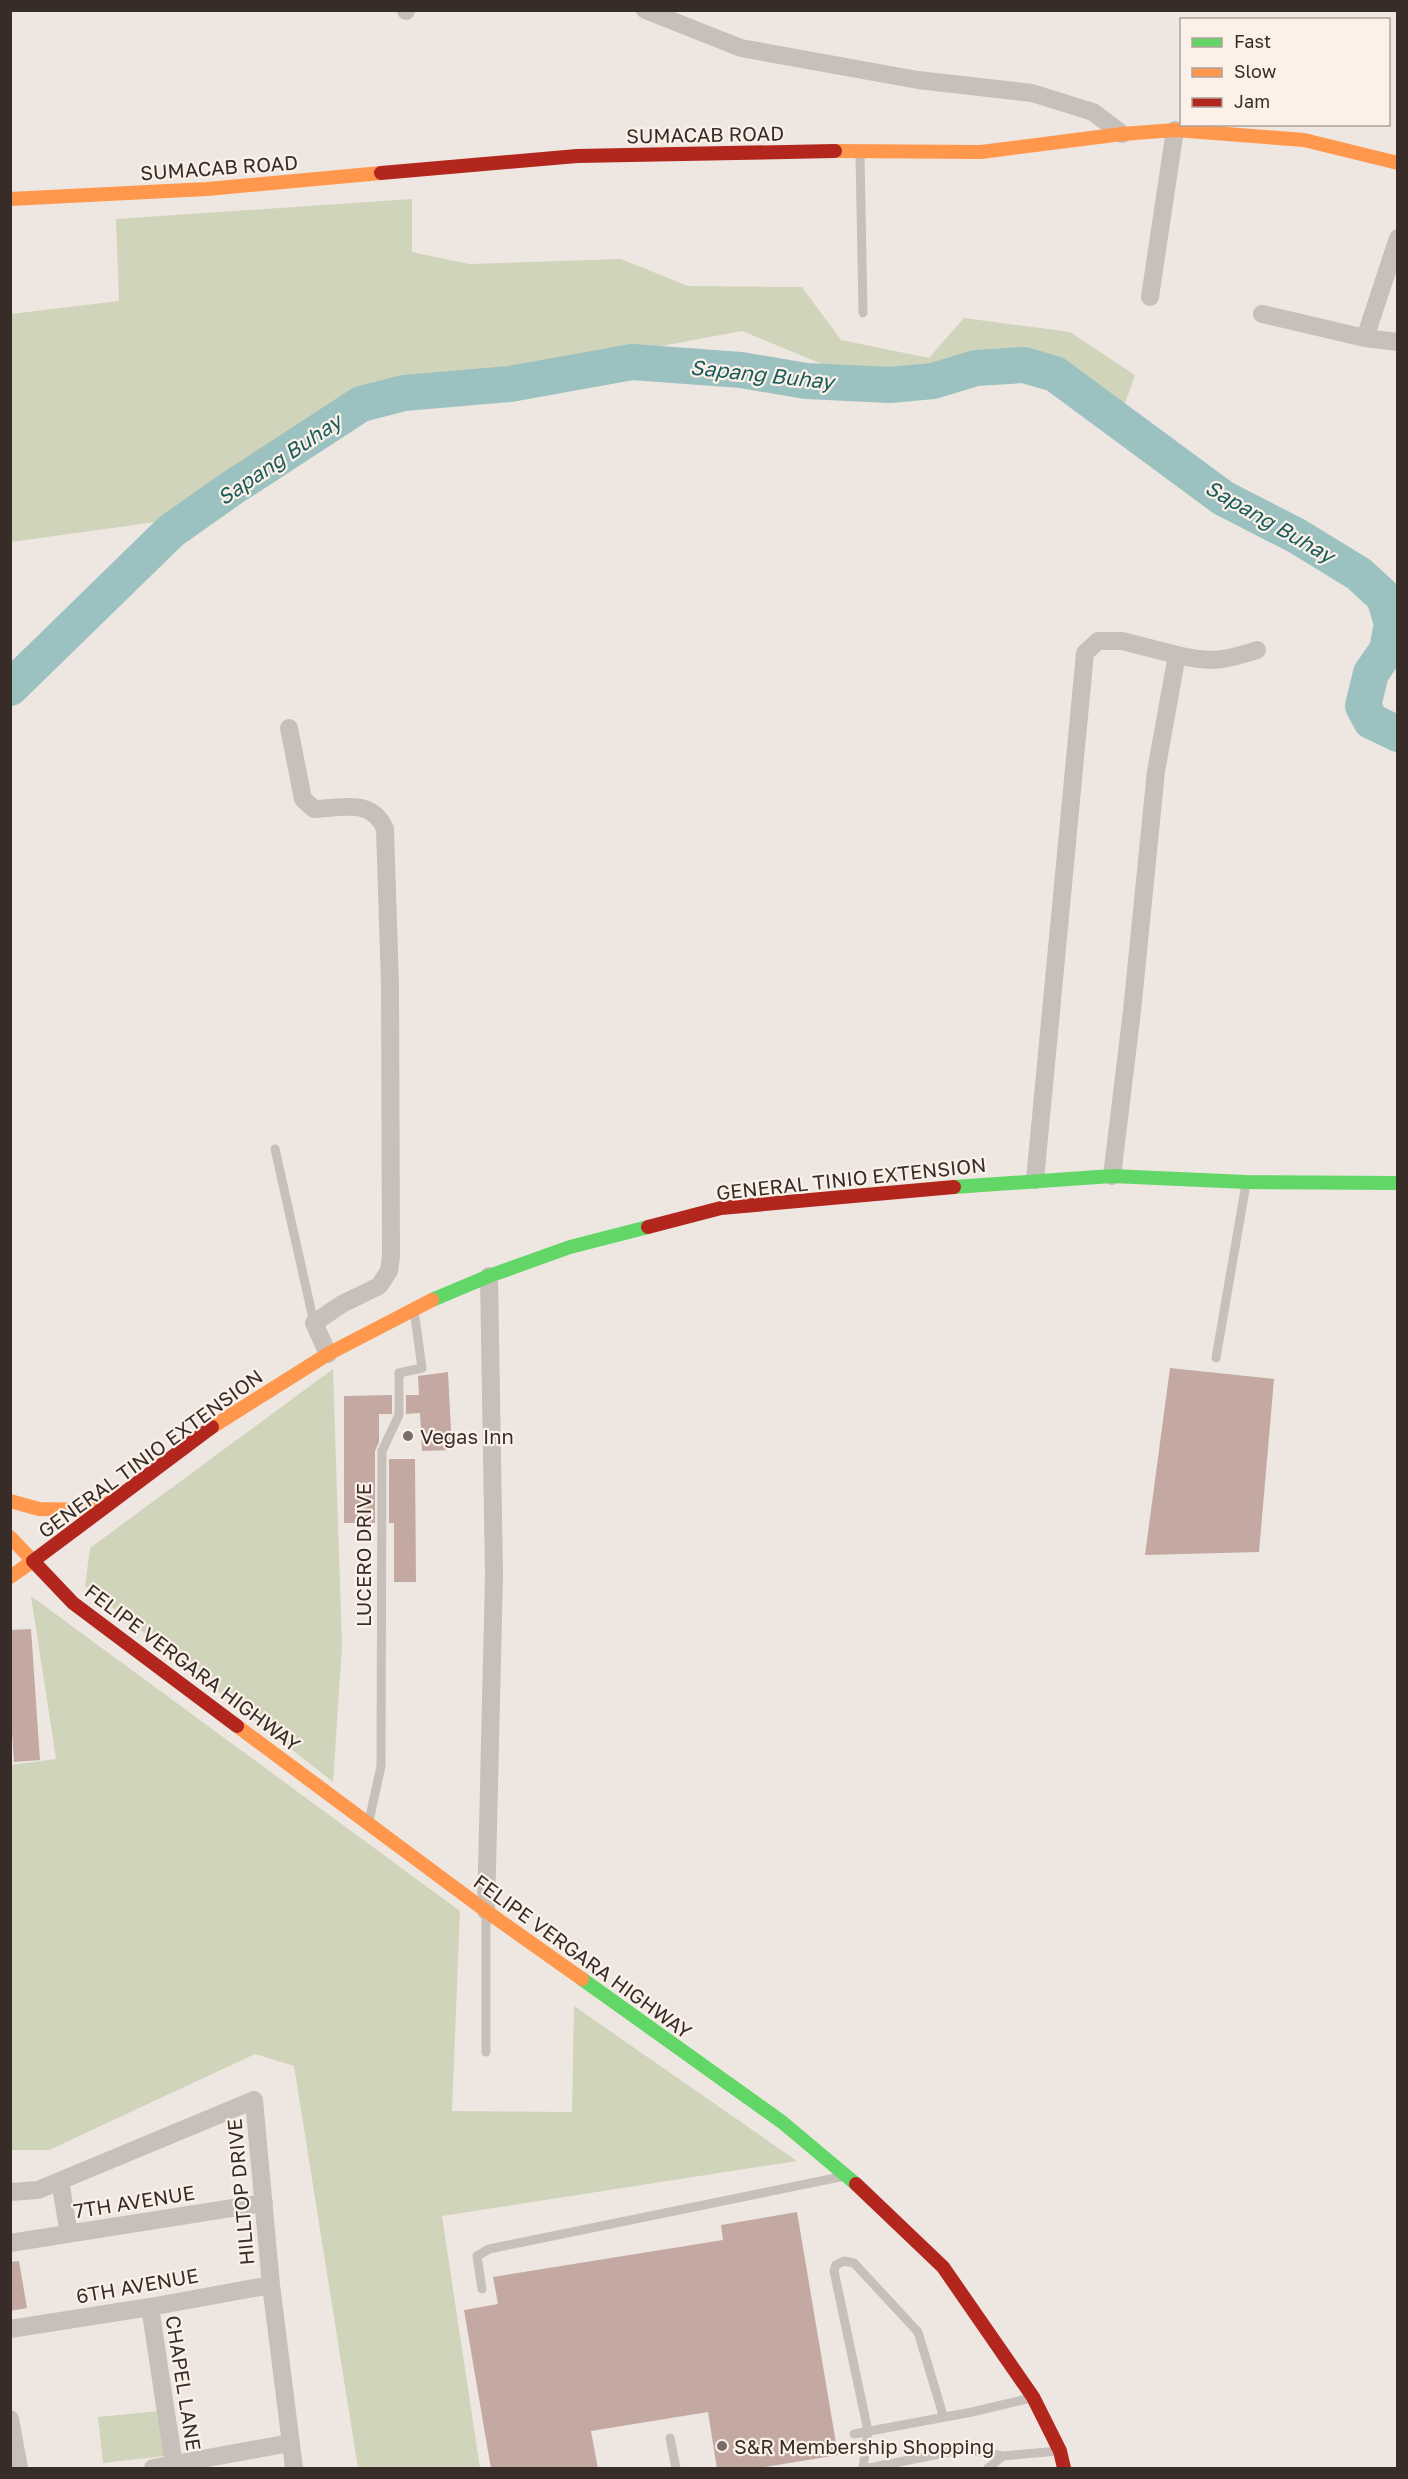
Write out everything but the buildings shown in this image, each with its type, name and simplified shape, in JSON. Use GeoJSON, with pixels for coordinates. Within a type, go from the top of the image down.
{"type":"FeatureCollection","features":[{"type":"Feature","properties":{"kind":"street"},"geometry":{"type":"LineString","coordinates":[[645,10],[741,48],[918,80],[1032,93],[1093,112],[1122,134]]}},
{"type":"Feature","properties":{"kind":"street"},"geometry":{"type":"LineString","coordinates":[[1150,297],[1175,130]]}},
{"type":"Feature","properties":{"kind":"street","name":"SUMACAB ROAD"},"geometry":{"type":"LineString","coordinates":[[10,199],[207,189],[577,156],[860,151],[981,152],[1122,134],[1175,130],[1304,140],[1398,163]]}},
{"type":"Feature","properties":{"kind":"street"},"geometry":{"type":"LineString","coordinates":[[1365,338],[1398,238]]}},
{"type":"Feature","properties":{"kind":"street"},"geometry":{"type":"LineString","coordinates":[[1262,314],[1365,338],[1398,342]]}},
{"type":"Feature","properties":{"kind":"street"},"geometry":{"type":"LineString","coordinates":[[1035,1180],[1085,653],[1098,641],[1122,641],[1196,659],[1224,660],[1257,650]]}},
{"type":"Feature","properties":{"kind":"street"},"geometry":{"type":"LineString","coordinates":[[1112,1176],[1132,1011],[1156,771],[1177,655]]}},
{"type":"Feature","properties":{"kind":"street"},"geometry":{"type":"LineString","coordinates":[[289,728],[303,799],[308,805],[314,809],[363,807],[372,810],[380,817],[385,829],[390,985],[391,1256],[389,1271],[378,1286],[342,1304],[314,1323],[328,1354]]}},
{"type":"Feature","properties":{"kind":"street","name":"GENERAL TINIO EXTENSION"},"geometry":{"type":"LineString","coordinates":[[10,1577],[219,1422],[328,1354],[414,1308],[489,1276],[570,1247],[722,1208],[1035,1180],[1112,1176],[1246,1182],[1398,1183]]}},
{"type":"Feature","properties":{"kind":"street"},"geometry":{"type":"LineString","coordinates":[[486,1911],[494,1575],[489,1276]]}},
{"type":"Feature","properties":{"kind":"street"},"geometry":{"type":"LineString","coordinates":[[10,1501],[39,1509],[90,1510],[113,1501]]}},
{"type":"Feature","properties":{"kind":"street","name":"FELIPE VERGARA HIGHWAY"},"geometry":{"type":"LineString","coordinates":[[10,1536],[73,1603],[486,1911],[782,2122],[848,2176],[943,2267],[1033,2397],[1060,2451],[1064,2469]]}},
{"type":"Feature","properties":{"kind":"street","name":"HILLTOP DRIVE"},"geometry":{"type":"LineString","coordinates":[[10,2192],[38,2190],[254,2100],[271,2285],[294,2469]]}},
{"type":"Feature","properties":{"kind":"street"},"geometry":{"type":"LineString","coordinates":[[60,2181],[69,2234]]}},
{"type":"Feature","properties":{"kind":"street","name":"7TH AVENUE"},"geometry":{"type":"LineString","coordinates":[[10,2243],[264,2203]]}},
{"type":"Feature","properties":{"kind":"street","name":"6TH AVENUE"},"geometry":{"type":"LineString","coordinates":[[10,2329],[271,2285]]}},
{"type":"Feature","properties":{"kind":"street","name":"CHAPEL LANE"},"geometry":{"type":"LineString","coordinates":[[150,2307],[174,2465]]}},
{"type":"Feature","properties":{"kind":"street"},"geometry":{"type":"LineString","coordinates":[[10,2419],[19,2469]]}},
{"type":"Feature","properties":{"kind":"street"},"geometry":{"type":"LineString","coordinates":[[153,2469],[290,2443]]}},
{"type":"Feature","properties":{"kind":"lane"},"geometry":{"type":"LineString","coordinates":[[860,151],[863,314]]}},
{"type":"Feature","properties":{"kind":"lane"},"geometry":{"type":"LineString","coordinates":[[275,1149],[314,1323]]}},
{"type":"Feature","properties":{"kind":"lane"},"geometry":{"type":"LineString","coordinates":[[1216,1358],[1246,1182]]}},
{"type":"Feature","properties":{"kind":"lane","name":"LUCERO DRIVE"},"geometry":{"type":"LineString","coordinates":[[369,1823],[381,1766],[382,1451],[399,1415],[399,1373],[422,1368],[414,1308]]}},
{"type":"Feature","properties":{"kind":"lane"},"geometry":{"type":"LineString","coordinates":[[486,1911],[486,2052]]}},
{"type":"Feature","properties":{"kind":"lane"},"geometry":{"type":"LineString","coordinates":[[482,2289],[477,2256],[489,2249],[848,2176]]}},
{"type":"Feature","properties":{"kind":"lane"},"geometry":{"type":"LineString","coordinates":[[863,2469],[868,2431],[834,2271],[836,2265],[844,2261],[854,2263],[918,2332],[943,2415]]}},
{"type":"Feature","properties":{"kind":"lane"},"geometry":{"type":"LineString","coordinates":[[854,2433],[943,2415],[972,2412],[1033,2397]]}},
{"type":"Feature","properties":{"kind":"lane"},"geometry":{"type":"LineString","coordinates":[[670,2438],[676,2469]]}},
{"type":"Feature","properties":{"kind":"lane"},"geometry":{"type":"LineString","coordinates":[[869,2469],[964,2449],[1003,2456],[1060,2451]]}},
{"type":"Feature","properties":{"kind":"lane"},"geometry":{"type":"LineString","coordinates":[[987,2469],[1003,2456]]}},
{"type":"Feature","properties":{"kind":"green space"},"geometry":{"type":"Polygon","coordinates":[[[412,199],[412,252],[469,264],[621,259],[688,286],[802,287],[841,340],[929,358],[964,318],[1070,332],[1135,375],[1123,409],[1043,354],[943,369],[856,378],[742,331],[624,353],[470,371],[347,396],[233,469],[156,522],[11,542],[11,314],[119,301],[116,219],[412,199]]]}},
{"type":"Feature","properties":{"kind":"green space"},"geometry":{"type":"Polygon","coordinates":[[[333,1369],[342,1646],[333,1782],[85,1586],[90,1548],[333,1369]]]}},
{"type":"Feature","properties":{"kind":"green space"},"geometry":{"type":"Polygon","coordinates":[[[31,1596],[460,1911],[452,2111],[572,2112],[574,2006],[797,2161],[442,2216],[480,2468],[358,2468],[294,2066],[255,2054],[49,2150],[11,2150],[11,1765],[56,1759],[31,1596]]]}},
{"type":"Feature","properties":{"kind":"green space"},"geometry":{"type":"Polygon","coordinates":[[[159,2411],[164,2456],[103,2463],[98,2417],[159,2411]]]}},
{"type":"Feature","properties":{"kind":"waterway","name":"Sapang Buhay"},"geometry":{"type":"LineString","coordinates":[[10,688],[171,531],[232,488],[361,404],[404,393],[510,384],[632,362],[741,370],[806,381],[890,385],[933,381],[976,368],[1024,365],[1055,374],[1223,498],[1297,536],[1359,574],[1384,597],[1392,624],[1387,650],[1371,673],[1363,706],[1371,721],[1398,734]]}},
{"type":"Feature","properties":{"kind":"traffic: fast"},"geometry":{"type":"LineString","coordinates":[[954,1187],[1112,1176],[1246,1182],[1398,1183]]}},
{"type":"Feature","properties":{"kind":"traffic: fast"},"geometry":{"type":"LineString","coordinates":[[432,1300],[489,1276],[570,1247],[648,1227]]}},
{"type":"Feature","properties":{"kind":"traffic: fast"},"geometry":{"type":"LineString","coordinates":[[582,1979],[782,2122],[856,2184]]}},
{"type":"Feature","properties":{"kind":"traffic: slow"},"geometry":{"type":"LineString","coordinates":[[835,151],[981,152],[1122,134],[1175,130],[1304,140],[1398,163]]}},
{"type":"Feature","properties":{"kind":"traffic: slow"},"geometry":{"type":"LineString","coordinates":[[10,199],[207,189],[381,173]]}},
{"type":"Feature","properties":{"kind":"traffic: slow"},"geometry":{"type":"LineString","coordinates":[[212,1427],[328,1354],[432,1300]]}},
{"type":"Feature","properties":{"kind":"traffic: slow"},"geometry":{"type":"LineString","coordinates":[[10,1501],[39,1509],[90,1510],[113,1501]]}},
{"type":"Feature","properties":{"kind":"traffic: slow"},"geometry":{"type":"LineString","coordinates":[[10,1537],[33,1561],[10,1577]]}},
{"type":"Feature","properties":{"kind":"traffic: slow"},"geometry":{"type":"LineString","coordinates":[[237,1726],[486,1911],[582,1979]]}},
{"type":"Feature","properties":{"kind":"traffic: jam"},"geometry":{"type":"LineString","coordinates":[[381,173],[577,156],[835,151]]}},
{"type":"Feature","properties":{"kind":"traffic: jam"},"geometry":{"type":"LineString","coordinates":[[648,1227],[721,1208],[954,1187]]}},
{"type":"Feature","properties":{"kind":"traffic: jam"},"geometry":{"type":"LineString","coordinates":[[212,1427],[33,1561],[73,1603],[237,1726]]}},
{"type":"Feature","properties":{"kind":"traffic: jam"},"geometry":{"type":"LineString","coordinates":[[856,2184],[943,2267],[1033,2397],[1060,2451],[1064,2468]]}},
{"type":"Feature","properties":{"kind":"place","name":"Vegas Inn"},"geometry":{"type":"Point","coordinates":[408,1436]}},
{"type":"Feature","properties":{"kind":"place","name":"S&R Membership Shopping"},"geometry":{"type":"Point","coordinates":[722,2446]}}]}
